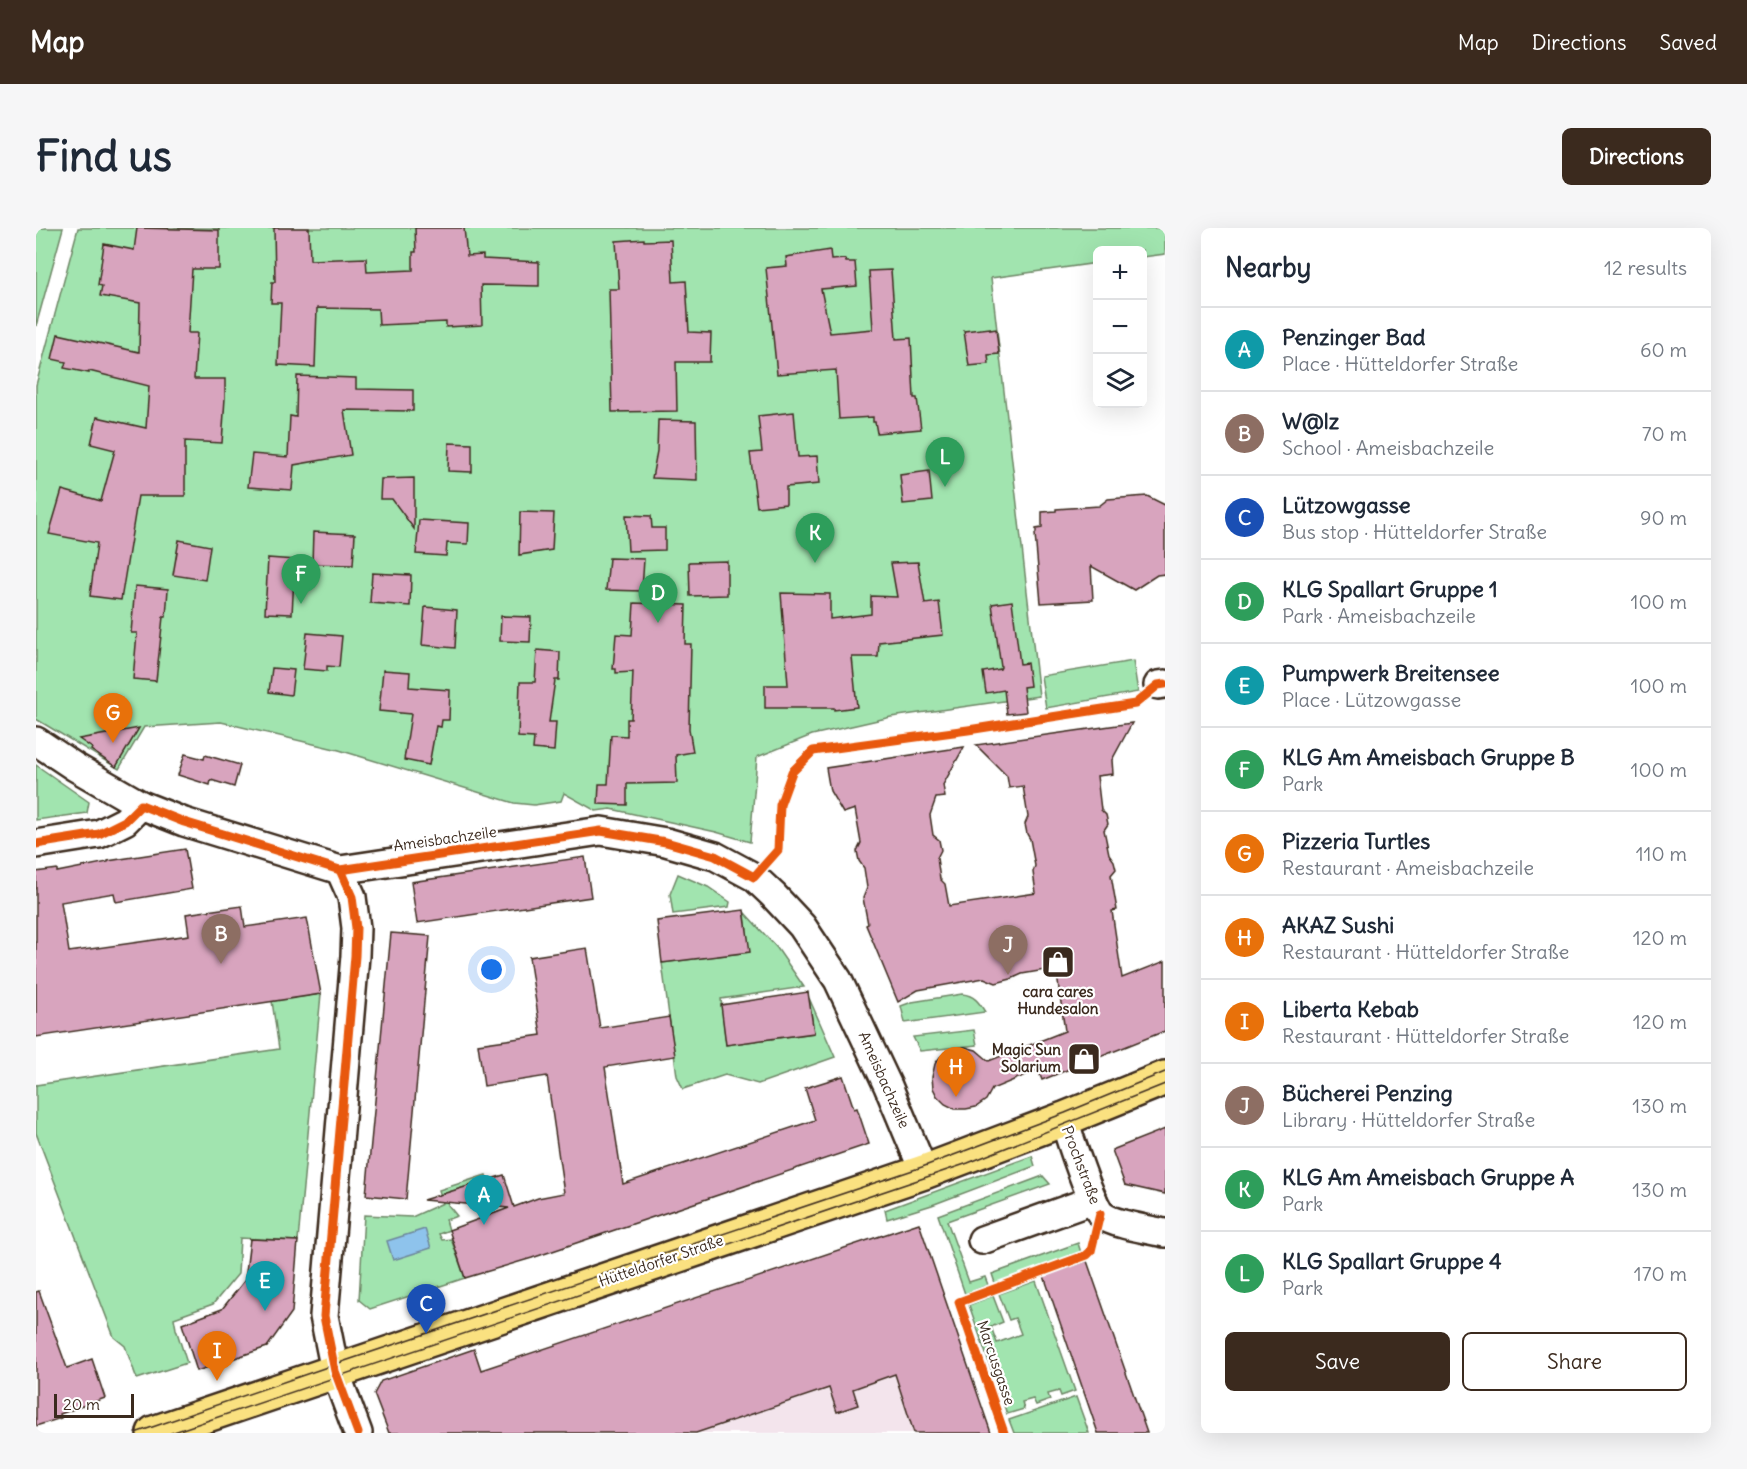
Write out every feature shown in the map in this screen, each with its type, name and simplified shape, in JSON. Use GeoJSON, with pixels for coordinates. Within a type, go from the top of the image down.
{"type":"FeatureCollection","features":[{"type":"Feature","properties":{"kind":"main road","name":"Hütteldorfer Straße"},"geometry":{"type":"LineString","coordinates":[[154,1433],[924,1172],[1165,1078]]}},
{"type":"Feature","properties":{"kind":"street","name":"Ameisbachzeile"},"geometry":{"type":"LineString","coordinates":[[36,741],[75,767],[141,805],[184,822],[340,870],[601,831],[666,842],[715,856],[754,878],[773,895],[802,926],[838,980],[888,1086],[924,1172]]}},
{"type":"Feature","properties":{"kind":"street"},"geometry":{"type":"LineString","coordinates":[[36,844],[99,834],[125,821],[141,805]]}},
{"type":"Feature","properties":{"kind":"street"},"geometry":{"type":"LineString","coordinates":[[340,870],[351,897],[356,928],[353,988],[324,1316],[335,1371],[358,1433]]}},
{"type":"Feature","properties":{"kind":"street","name":"Prochstraße"},"geometry":{"type":"LineString","coordinates":[[1064,1119],[1101,1210],[1165,1233]]}},
{"type":"Feature","properties":{"kind":"street"},"geometry":{"type":"LineString","coordinates":[[982,1240],[1101,1210]]}},
{"type":"Feature","properties":{"kind":"shaded area"},"geometry":{"type":"Polygon","coordinates":[[[845,1360],[895,1374],[914,1433],[696,1433],[829,1388],[837,1412],[857,1405],[845,1360]]]}},
{"type":"Feature","properties":{"kind":"green space"},"geometry":{"type":"Polygon","coordinates":[[[36,228],[63,228],[36,326],[36,228]]]}},
{"type":"Feature","properties":{"kind":"green space"},"geometry":{"type":"Polygon","coordinates":[[[78,228],[1165,228],[1165,254],[1147,256],[1147,246],[1093,246],[1093,264],[991,278],[1039,696],[891,717],[812,735],[757,757],[750,842],[716,832],[611,809],[596,811],[564,793],[561,801],[534,805],[514,803],[339,750],[221,722],[144,727],[119,769],[36,719],[36,385],[78,228]]]}},
{"type":"Feature","properties":{"kind":"green space"},"geometry":{"type":"Polygon","coordinates":[[[1133,661],[1138,692],[1046,708],[1041,676],[1133,661]]]}},
{"type":"Feature","properties":{"kind":"green space"},"geometry":{"type":"Polygon","coordinates":[[[36,765],[89,802],[87,813],[36,820],[36,765]]]}},
{"type":"Feature","properties":{"kind":"green space"},"geometry":{"type":"Polygon","coordinates":[[[678,874],[708,887],[730,902],[729,907],[673,914],[670,894],[678,874]]]}},
{"type":"Feature","properties":{"kind":"green space"},"geometry":{"type":"Polygon","coordinates":[[[745,913],[777,948],[804,987],[721,999],[726,1045],[814,1033],[809,998],[835,1057],[758,1084],[725,1075],[683,1089],[677,1076],[662,963],[749,952],[745,913]]]}},
{"type":"Feature","properties":{"kind":"green space"},"geometry":{"type":"Polygon","coordinates":[[[321,994],[298,1241],[240,1238],[238,1274],[213,1304],[174,1318],[187,1363],[137,1379],[125,1346],[114,1337],[36,1133],[36,1085],[279,1049],[272,1001],[321,994]]]}},
{"type":"Feature","properties":{"kind":"green space"},"geometry":{"type":"Polygon","coordinates":[[[962,994],[976,1000],[985,1012],[905,1023],[901,1006],[912,1002],[962,994]]]}},
{"type":"Feature","properties":{"kind":"green space"},"geometry":{"type":"Polygon","coordinates":[[[974,1030],[977,1045],[920,1051],[913,1037],[974,1030]]]}},
{"type":"Feature","properties":{"kind":"green space"},"geometry":{"type":"Polygon","coordinates":[[[1032,1156],[1035,1166],[932,1205],[887,1219],[885,1210],[1032,1156]]]}},
{"type":"Feature","properties":{"kind":"green space"},"geometry":{"type":"Polygon","coordinates":[[[486,1175],[488,1180],[446,1193],[448,1205],[457,1216],[446,1220],[449,1230],[439,1234],[442,1240],[451,1239],[465,1278],[370,1309],[359,1300],[364,1215],[412,1217],[443,1203],[439,1190],[486,1175]]]}},
{"type":"Feature","properties":{"kind":"green space"},"geometry":{"type":"Polygon","coordinates":[[[1043,1176],[1050,1184],[947,1221],[969,1282],[985,1277],[988,1285],[965,1294],[938,1215],[1043,1176]]]}},
{"type":"Feature","properties":{"kind":"green space"},"geometry":{"type":"Polygon","coordinates":[[[1078,1243],[1081,1253],[995,1283],[992,1274],[1078,1243]]]}},
{"type":"Feature","properties":{"kind":"green space"},"geometry":{"type":"Polygon","coordinates":[[[1036,1281],[1075,1391],[1061,1396],[1059,1391],[1048,1394],[1050,1400],[1036,1405],[1033,1399],[1022,1402],[1024,1409],[1007,1414],[969,1305],[993,1296],[1003,1322],[991,1327],[997,1343],[1021,1334],[1015,1318],[1009,1320],[999,1294],[1036,1281]]]}},
{"type":"Feature","properties":{"kind":"green space"},"geometry":{"type":"Polygon","coordinates":[[[1076,1397],[1089,1433],[1014,1433],[1009,1420],[1076,1397]]]}},
{"type":"Feature","properties":{"kind":"water"},"geometry":{"type":"Polygon","coordinates":[[[425,1229],[431,1248],[393,1260],[387,1241],[425,1229]]]}},
{"type":"Feature","properties":{"kind":"building"},"geometry":{"type":"Polygon","coordinates":[[[137,228],[219,230],[219,269],[192,269],[188,333],[197,333],[194,379],[225,379],[225,398],[222,443],[185,441],[185,496],[138,496],[121,600],[90,596],[97,543],[49,534],[62,490],[101,501],[115,450],[91,444],[97,417],[146,428],[149,386],[89,371],[89,373],[64,368],[66,362],[52,359],[58,334],[139,352],[140,303],[100,296],[102,286],[98,285],[104,244],[134,250],[137,228]]]}},
{"type":"Feature","properties":{"kind":"building"},"geometry":{"type":"Polygon","coordinates":[[[274,228],[309,228],[310,260],[366,258],[367,272],[413,270],[413,252],[416,252],[415,228],[464,228],[467,256],[483,255],[483,259],[539,262],[539,286],[481,285],[482,325],[446,327],[446,322],[379,325],[378,309],[317,308],[315,367],[278,365],[281,303],[271,303],[272,282],[275,282],[274,228]]]}},
{"type":"Feature","properties":{"kind":"building"},"geometry":{"type":"Polygon","coordinates":[[[644,239],[644,241],[671,240],[673,282],[686,281],[689,332],[711,333],[710,362],[676,362],[677,411],[612,412],[609,289],[619,289],[616,241],[644,239]]]}},
{"type":"Feature","properties":{"kind":"building"},"geometry":{"type":"Polygon","coordinates":[[[830,250],[831,260],[845,259],[846,262],[855,262],[857,286],[821,289],[830,333],[873,329],[869,271],[891,270],[896,339],[911,338],[914,398],[917,398],[921,429],[877,433],[873,417],[839,419],[836,370],[777,374],[766,268],[787,266],[786,257],[830,250]]]}},
{"type":"Feature","properties":{"kind":"building"},"geometry":{"type":"Polygon","coordinates":[[[990,328],[990,330],[996,329],[999,354],[988,355],[989,364],[969,366],[964,331],[990,328]]]}},
{"type":"Feature","properties":{"kind":"building"},"geometry":{"type":"Polygon","coordinates":[[[297,376],[356,378],[356,389],[413,390],[413,411],[344,410],[351,455],[294,465],[292,490],[248,487],[252,454],[288,457],[290,416],[296,417],[297,376]]]}},
{"type":"Feature","properties":{"kind":"building"},"geometry":{"type":"Polygon","coordinates":[[[794,412],[798,457],[817,456],[819,484],[786,487],[786,504],[757,507],[750,453],[762,452],[758,416],[794,412]]]}},
{"type":"Feature","properties":{"kind":"building"},"geometry":{"type":"Polygon","coordinates":[[[658,420],[696,421],[697,480],[652,478],[657,451],[658,420]]]}},
{"type":"Feature","properties":{"kind":"building"},"geometry":{"type":"Polygon","coordinates":[[[449,443],[472,444],[472,472],[448,471],[449,443]]]}},
{"type":"Feature","properties":{"kind":"building"},"geometry":{"type":"Polygon","coordinates":[[[929,471],[932,501],[903,504],[900,475],[929,471]]]}},
{"type":"Feature","properties":{"kind":"building"},"geometry":{"type":"Polygon","coordinates":[[[414,478],[414,529],[392,499],[380,499],[381,479],[414,478]]]}},
{"type":"Feature","properties":{"kind":"building"},"geometry":{"type":"Polygon","coordinates":[[[1147,496],[1165,505],[1165,574],[1157,575],[1134,590],[1091,566],[1093,600],[1041,603],[1035,534],[1036,529],[1042,528],[1042,512],[1099,506],[1108,499],[1147,496]]]}},
{"type":"Feature","properties":{"kind":"building"},"geometry":{"type":"Polygon","coordinates":[[[520,512],[554,513],[552,550],[519,555],[520,512]]]}},
{"type":"Feature","properties":{"kind":"building"},"geometry":{"type":"Polygon","coordinates":[[[626,515],[651,516],[652,528],[665,528],[665,550],[628,551],[626,515]]]}},
{"type":"Feature","properties":{"kind":"building"},"geometry":{"type":"Polygon","coordinates":[[[419,520],[469,523],[468,544],[447,543],[446,556],[416,554],[419,520]]]}},
{"type":"Feature","properties":{"kind":"building"},"geometry":{"type":"Polygon","coordinates":[[[313,532],[355,534],[353,565],[312,564],[313,532]]]}},
{"type":"Feature","properties":{"kind":"building"},"geometry":{"type":"Polygon","coordinates":[[[179,540],[210,546],[205,580],[173,575],[179,540]]]}},
{"type":"Feature","properties":{"kind":"building"},"geometry":{"type":"Polygon","coordinates":[[[268,558],[295,560],[292,614],[265,613],[268,558]]]}},
{"type":"Feature","properties":{"kind":"building"},"geometry":{"type":"Polygon","coordinates":[[[609,558],[644,559],[642,591],[606,590],[609,558]]]}},
{"type":"Feature","properties":{"kind":"building"},"geometry":{"type":"Polygon","coordinates":[[[727,561],[727,595],[690,596],[689,562],[727,561]]]}},
{"type":"Feature","properties":{"kind":"building"},"geometry":{"type":"Polygon","coordinates":[[[918,562],[925,604],[939,602],[943,635],[879,642],[878,657],[852,657],[857,707],[834,710],[834,708],[765,708],[765,685],[788,685],[781,593],[830,594],[830,619],[871,614],[871,596],[897,597],[891,563],[918,562]]]}},
{"type":"Feature","properties":{"kind":"building"},"geometry":{"type":"Polygon","coordinates":[[[372,573],[411,575],[410,606],[370,603],[372,573]]]}},
{"type":"Feature","properties":{"kind":"building"},"geometry":{"type":"Polygon","coordinates":[[[135,586],[168,589],[156,681],[133,679],[137,633],[131,633],[135,586]]]}},
{"type":"Feature","properties":{"kind":"building"},"geometry":{"type":"Polygon","coordinates":[[[1012,601],[1020,664],[1027,663],[1030,686],[1023,687],[1026,712],[1007,714],[1004,690],[986,693],[983,672],[1001,667],[992,604],[1012,601]]]}},
{"type":"Feature","properties":{"kind":"building"},"geometry":{"type":"Polygon","coordinates":[[[634,603],[686,605],[685,644],[691,644],[689,729],[693,752],[676,755],[677,783],[627,784],[627,805],[598,804],[599,784],[608,784],[611,735],[627,736],[627,719],[631,719],[633,672],[616,673],[616,669],[613,669],[616,634],[632,635],[634,603]]]}},
{"type":"Feature","properties":{"kind":"building"},"geometry":{"type":"Polygon","coordinates":[[[425,607],[457,610],[455,648],[422,645],[425,607]]]}},
{"type":"Feature","properties":{"kind":"building"},"geometry":{"type":"Polygon","coordinates":[[[501,616],[531,617],[530,642],[500,641],[501,616]]]}},
{"type":"Feature","properties":{"kind":"building"},"geometry":{"type":"Polygon","coordinates":[[[307,633],[342,636],[339,667],[327,666],[327,671],[303,669],[307,633]]]}},
{"type":"Feature","properties":{"kind":"building"},"geometry":{"type":"Polygon","coordinates":[[[537,650],[560,652],[559,680],[555,680],[549,722],[556,722],[554,751],[533,749],[534,738],[518,737],[520,682],[535,682],[537,650]]]}},
{"type":"Feature","properties":{"kind":"building"},"geometry":{"type":"Polygon","coordinates":[[[272,668],[294,670],[291,695],[269,692],[272,668]]]}},
{"type":"Feature","properties":{"kind":"building"},"geometry":{"type":"Polygon","coordinates":[[[383,670],[410,672],[409,687],[450,690],[449,720],[442,720],[441,727],[436,726],[429,765],[404,760],[411,714],[379,711],[383,670]]]}},
{"type":"Feature","properties":{"kind":"building"},"geometry":{"type":"Polygon","coordinates":[[[1132,723],[1112,760],[1113,774],[1097,776],[1101,810],[1106,815],[1108,824],[1104,830],[1109,854],[1116,869],[1111,875],[1117,910],[1112,911],[1122,978],[1165,961],[1165,1031],[1042,1080],[1038,1070],[992,1089],[986,1100],[976,1107],[955,1109],[945,1104],[933,1088],[932,1077],[935,1064],[947,1052],[965,1047],[976,1050],[989,1061],[1065,1031],[1056,968],[1022,974],[996,983],[984,978],[918,990],[898,1002],[866,925],[868,924],[863,898],[867,888],[864,868],[859,861],[857,851],[861,843],[855,809],[843,813],[830,791],[826,768],[964,747],[943,785],[945,797],[936,798],[930,815],[933,835],[939,840],[941,850],[937,858],[940,879],[945,884],[949,906],[1036,893],[1033,872],[1035,866],[1025,824],[1028,817],[1023,786],[1009,788],[1007,776],[976,745],[1132,723]]]}},
{"type":"Feature","properties":{"kind":"building"},"geometry":{"type":"Polygon","coordinates":[[[139,728],[116,767],[79,739],[139,728]]]}},
{"type":"Feature","properties":{"kind":"building"},"geometry":{"type":"Polygon","coordinates":[[[185,754],[204,759],[205,755],[240,765],[234,787],[211,780],[210,785],[178,775],[185,754]]]}},
{"type":"Feature","properties":{"kind":"building"},"geometry":{"type":"Polygon","coordinates":[[[185,849],[192,889],[116,902],[114,893],[61,902],[69,952],[189,935],[186,914],[242,906],[245,927],[307,918],[321,994],[36,1037],[36,872],[57,869],[57,872],[108,861],[185,849]]]}},
{"type":"Feature","properties":{"kind":"building"},"geometry":{"type":"Polygon","coordinates":[[[585,857],[591,897],[417,923],[411,882],[585,857]]]}},
{"type":"Feature","properties":{"kind":"building"},"geometry":{"type":"Polygon","coordinates":[[[744,910],[750,952],[662,963],[657,921],[744,910]]]}},
{"type":"Feature","properties":{"kind":"building"},"geometry":{"type":"Polygon","coordinates":[[[391,933],[430,936],[406,1199],[366,1195],[391,933]]]}},
{"type":"Feature","properties":{"kind":"building"},"geometry":{"type":"Polygon","coordinates":[[[587,948],[600,1028],[669,1017],[675,1056],[605,1067],[623,1184],[815,1120],[805,1088],[843,1076],[869,1144],[532,1258],[465,1278],[449,1230],[509,1208],[423,1200],[504,1175],[514,1207],[538,1198],[564,1193],[547,1076],[484,1086],[478,1044],[541,1035],[529,957],[587,948]]]}},
{"type":"Feature","properties":{"kind":"building"},"geometry":{"type":"Polygon","coordinates":[[[808,992],[814,1033],[726,1045],[721,1005],[808,992]]]}},
{"type":"Feature","properties":{"kind":"building"},"geometry":{"type":"Polygon","coordinates":[[[1165,1129],[1165,1194],[1125,1185],[1112,1150],[1165,1129]]]}},
{"type":"Feature","properties":{"kind":"building"},"geometry":{"type":"Polygon","coordinates":[[[919,1223],[991,1433],[914,1433],[895,1374],[853,1389],[858,1405],[837,1412],[829,1388],[696,1433],[389,1433],[374,1394],[381,1381],[474,1349],[481,1370],[919,1223]]]}},
{"type":"Feature","properties":{"kind":"building"},"geometry":{"type":"Polygon","coordinates":[[[250,1239],[298,1241],[292,1312],[267,1347],[197,1371],[182,1324],[222,1309],[245,1280],[250,1239]]]}},
{"type":"Feature","properties":{"kind":"building"},"geometry":{"type":"Polygon","coordinates":[[[1087,1261],[1147,1433],[1098,1433],[1044,1276],[1087,1261]]]}},
{"type":"Feature","properties":{"kind":"building"},"geometry":{"type":"Polygon","coordinates":[[[39,1291],[67,1368],[92,1359],[105,1398],[60,1414],[61,1418],[36,1426],[36,1292],[39,1291]]]}},
{"type":"Feature","properties":{"kind":"tram line"},"geometry":{"type":"LineString","coordinates":[[135,1433],[922,1167],[1165,1072]]}},
{"type":"Feature","properties":{"kind":"tram line"},"geometry":{"type":"LineString","coordinates":[[171,1433],[968,1163],[1165,1084]]}},
{"type":"Feature","properties":{"kind":"cycle path"},"geometry":{"type":"LineString","coordinates":[[36,844],[99,834],[125,821],[141,805],[184,822],[340,870],[601,831],[666,842],[715,856],[754,877],[778,850],[780,805],[792,772],[813,751],[1135,704],[1158,685],[1165,684]]}},
{"type":"Feature","properties":{"kind":"cycle path"},"geometry":{"type":"LineString","coordinates":[[340,870],[352,897],[356,928],[355,956],[324,1316],[335,1371],[358,1433]]}},
{"type":"Feature","properties":{"kind":"cycle path","name":"Marcusgasse"},"geometry":{"type":"LineString","coordinates":[[1004,1433],[959,1302],[1087,1255],[1091,1251],[1100,1214]]}},
{"type":"Feature","properties":{"kind":"place","name":"KLG Spallart Gruppe 4"},"geometry":{"type":"Point","coordinates":[945,487]}},
{"type":"Feature","properties":{"kind":"place","name":"KLG Am Ameisbach Gruppe A"},"geometry":{"type":"Point","coordinates":[815,563]}},
{"type":"Feature","properties":{"kind":"place","name":"KLG Am Ameisbach Gruppe B"},"geometry":{"type":"Point","coordinates":[301,604]}},
{"type":"Feature","properties":{"kind":"place","name":"KLG Spallart Gruppe 1"},"geometry":{"type":"Point","coordinates":[658,623]}},
{"type":"Feature","properties":{"kind":"place","name":"Pizzeria Turtles"},"geometry":{"type":"Point","coordinates":[113,743]}},
{"type":"Feature","properties":{"kind":"place","name":"cara cares Hundesalon"},"geometry":{"type":"Point","coordinates":[1058,962]}},
{"type":"Feature","properties":{"kind":"place","name":"W@lz"},"geometry":{"type":"Point","coordinates":[221,964]}},
{"type":"Feature","properties":{"kind":"place","name":"Bücherei Penzing"},"geometry":{"type":"Point","coordinates":[1008,975]}},
{"type":"Feature","properties":{"kind":"place","name":"Magic Sun Solarium"},"geometry":{"type":"Point","coordinates":[1084,1059]}},
{"type":"Feature","properties":{"kind":"place","name":"AKAZ Sushi"},"geometry":{"type":"Point","coordinates":[956,1097]}},
{"type":"Feature","properties":{"kind":"place","name":"Penzinger Bad"},"geometry":{"type":"Point","coordinates":[484,1225]}},
{"type":"Feature","properties":{"kind":"place","name":"Pumpwerk Breitensee"},"geometry":{"type":"Point","coordinates":[265,1311]}},
{"type":"Feature","properties":{"kind":"place","name":"Lützowgasse"},"geometry":{"type":"Point","coordinates":[426,1334]}},
{"type":"Feature","properties":{"kind":"place","name":"Liberta Kebab"},"geometry":{"type":"Point","coordinates":[217,1381]}}]}
